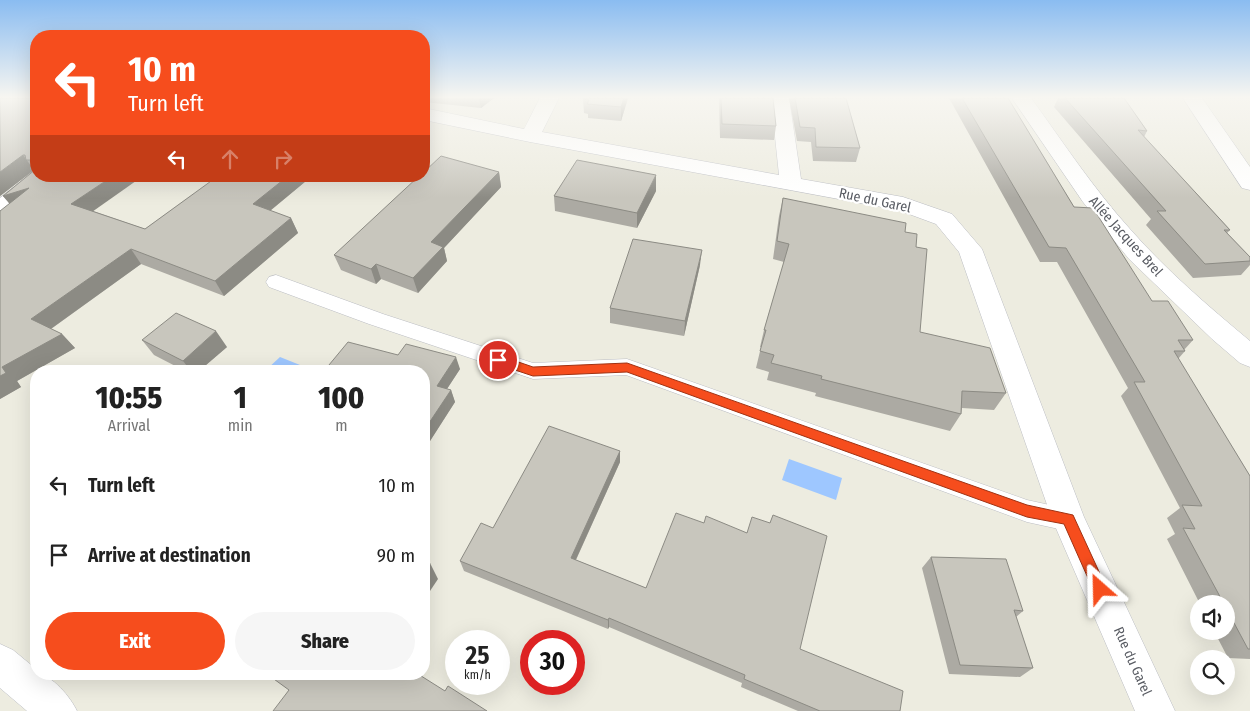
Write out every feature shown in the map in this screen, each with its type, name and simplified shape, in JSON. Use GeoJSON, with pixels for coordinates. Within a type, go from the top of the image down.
{"type":"FeatureCollection","features":[{"type":"Feature","properties":{"kind":"street","name":"Rue du Garel"},"geometry":{"type":"LineString","coordinates":[[507,131],[903,204],[944,219],[970,249],[1068,519],[1155,711]]}},
{"type":"Feature","properties":{"kind":"street"},"geometry":{"type":"LineString","coordinates":[[530,136],[533,131]]}},
{"type":"Feature","properties":{"kind":"street"},"geometry":{"type":"LineString","coordinates":[[784,131],[791,183]]}},
{"type":"Feature","properties":{"kind":"street","name":"Allée Jacques Brel"},"geometry":{"type":"LineString","coordinates":[[1044,131],[1082,185],[1137,252],[1210,322],[1250,356]]}},
{"type":"Feature","properties":{"kind":"street"},"geometry":{"type":"LineString","coordinates":[[1215,131],[1250,183]]}},
{"type":"Feature","properties":{"kind":"street"},"geometry":{"type":"LineString","coordinates":[[0,209],[35,182]]}},
{"type":"Feature","properties":{"kind":"street"},"geometry":{"type":"LineString","coordinates":[[0,663],[57,711]]}},
{"type":"Feature","properties":{"kind":"lane"},"geometry":{"type":"LineString","coordinates":[[276,282],[376,319],[533,371],[627,368],[1027,511],[1068,519]]}},
{"type":"Feature","properties":{"kind":"water"},"geometry":{"type":"Polygon","coordinates":[[[280,357],[300,365],[271,365],[280,357]]]}},
{"type":"Feature","properties":{"kind":"water"},"geometry":{"type":"Polygon","coordinates":[[[789,459],[842,478],[836,500],[782,480],[789,459]]]}},
{"type":"Feature","properties":{"kind":"building"},"geometry":{"type":"Polygon","coordinates":[[[0,131],[30,131],[30,160],[26,160],[25,155],[23,155],[0,172],[0,131]]]}},
{"type":"Feature","properties":{"kind":"building"},"geometry":{"type":"Polygon","coordinates":[[[815,131],[855,131],[860,148],[816,147],[815,131]]]}},
{"type":"Feature","properties":{"kind":"building"},"geometry":{"type":"Polygon","coordinates":[[[981,131],[1028,131],[1074,207],[1093,208],[1152,301],[1168,301],[1193,340],[1178,340],[1185,351],[1174,351],[1250,476],[1250,649],[1248,649],[1235,625],[1235,595],[1219,595],[1183,528],[1195,529],[1182,505],[1202,506],[1134,382],[1145,382],[1066,248],[1049,247],[981,131]]]}},
{"type":"Feature","properties":{"kind":"building"},"geometry":{"type":"Polygon","coordinates":[[[1095,131],[1139,131],[1230,230],[1224,230],[1250,257],[1250,261],[1205,264],[1157,211],[1166,211],[1095,131]]]}},
{"type":"Feature","properties":{"kind":"building"},"geometry":{"type":"Polygon","coordinates":[[[441,156],[499,172],[431,242],[443,247],[413,278],[376,264],[371,269],[334,255],[413,182],[430,182],[430,166],[441,156]]]}},
{"type":"Feature","properties":{"kind":"building"},"geometry":{"type":"Polygon","coordinates":[[[577,160],[656,175],[637,213],[554,196],[577,160]]]}},
{"type":"Feature","properties":{"kind":"building"},"geometry":{"type":"Polygon","coordinates":[[[30,174],[30,182],[104,182],[71,204],[145,229],[210,182],[280,182],[253,204],[291,218],[215,281],[131,249],[31,319],[62,334],[2,367],[6,373],[0,376],[0,211],[29,188],[3,196],[30,174]]]}},
{"type":"Feature","properties":{"kind":"building"},"geometry":{"type":"Polygon","coordinates":[[[783,198],[906,223],[905,232],[917,234],[916,247],[927,249],[920,332],[990,348],[1006,393],[962,391],[961,414],[821,379],[822,376],[771,363],[774,355],[760,351],[766,330],[764,330],[789,244],[777,241],[783,198]]]}},
{"type":"Feature","properties":{"kind":"building"},"geometry":{"type":"Polygon","coordinates":[[[633,239],[702,250],[685,321],[610,308],[633,239]]]}},
{"type":"Feature","properties":{"kind":"building"},"geometry":{"type":"Polygon","coordinates":[[[176,313],[216,331],[183,361],[142,340],[176,313]]]}},
{"type":"Feature","properties":{"kind":"building"},"geometry":{"type":"Polygon","coordinates":[[[348,342],[398,355],[406,344],[456,357],[437,386],[451,390],[430,422],[430,365],[329,365],[348,342]]]}},
{"type":"Feature","properties":{"kind":"building"},"geometry":{"type":"Polygon","coordinates":[[[549,426],[620,451],[571,558],[646,588],[676,513],[704,523],[706,516],[747,533],[752,517],[770,523],[773,515],[827,536],[800,649],[903,691],[900,711],[820,711],[744,679],[745,675],[609,618],[608,620],[460,561],[481,523],[493,528],[549,426]]]}},
{"type":"Feature","properties":{"kind":"building"},"geometry":{"type":"Polygon","coordinates":[[[931,557],[1006,559],[1023,611],[1014,610],[1033,668],[960,665],[931,557]]]}},
{"type":"Feature","properties":{"kind":"building"},"geometry":{"type":"Polygon","coordinates":[[[275,680],[428,680],[445,691],[445,695],[462,695],[487,711],[273,711],[289,690],[275,680]]]}},
{"type":"Feature","properties":{"kind":"route"},"geometry":{"type":"LineString","coordinates":[[498,360],[533,371],[627,368],[1027,511],[1068,519],[1100,589]]}}]}
